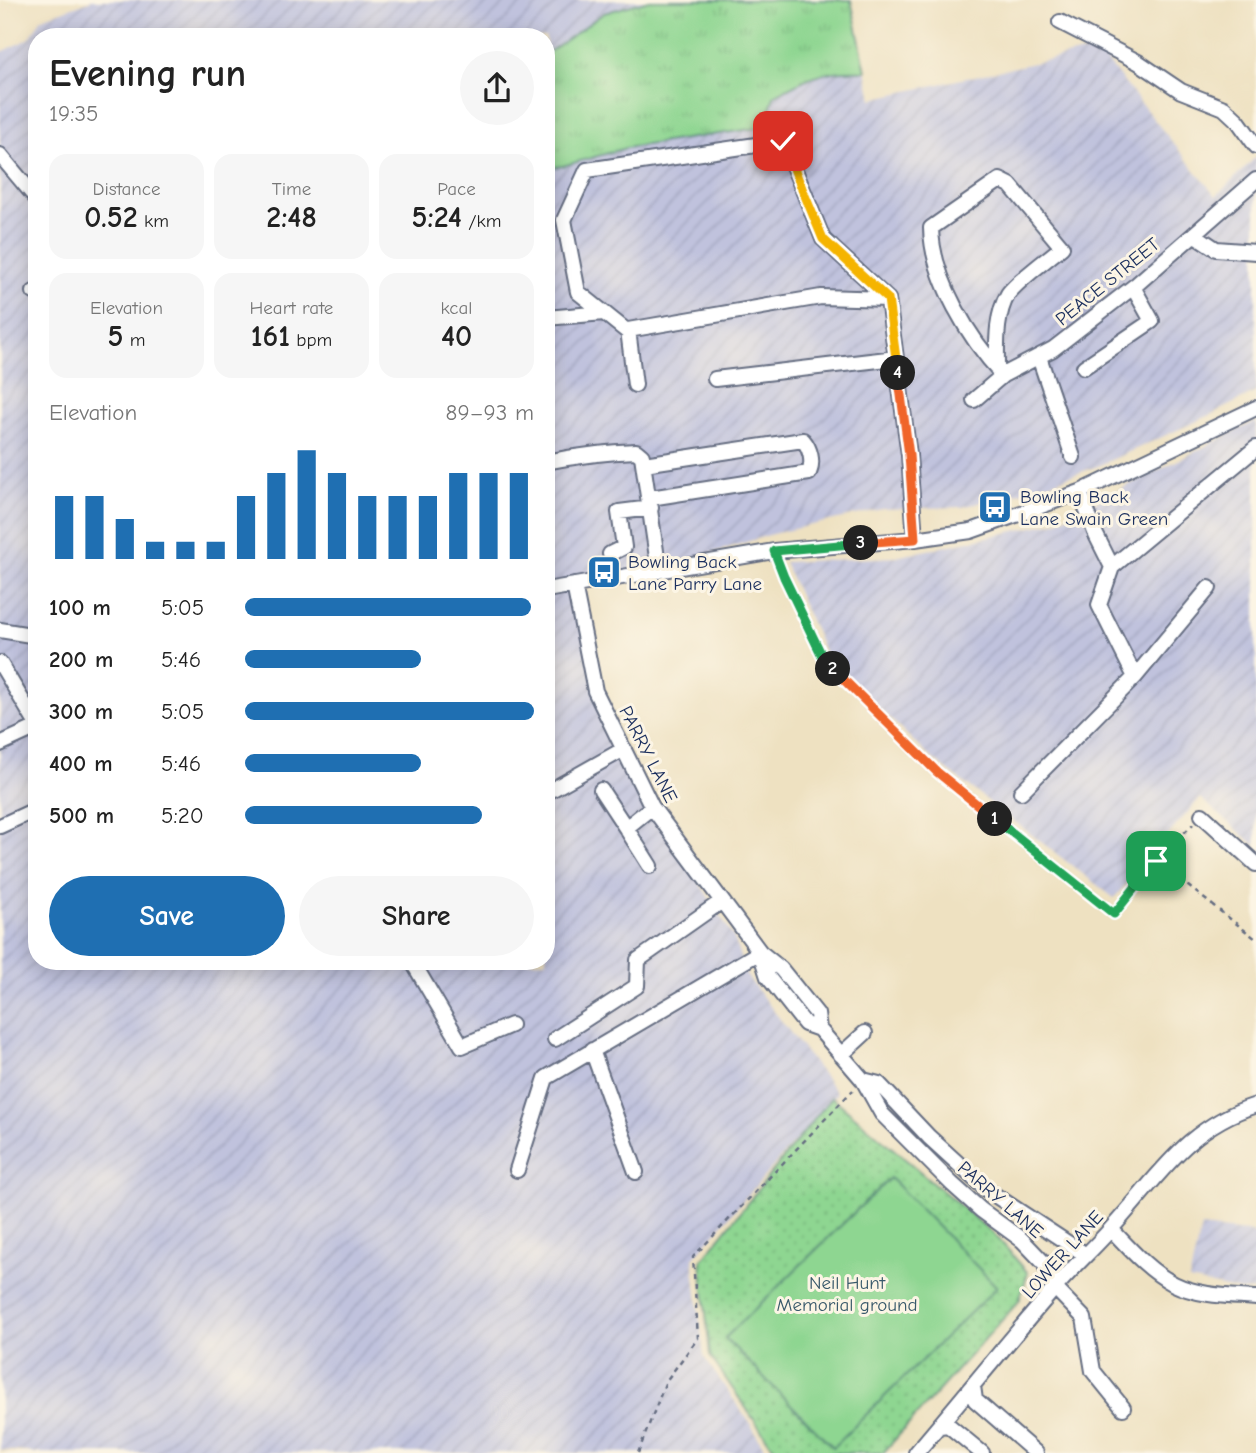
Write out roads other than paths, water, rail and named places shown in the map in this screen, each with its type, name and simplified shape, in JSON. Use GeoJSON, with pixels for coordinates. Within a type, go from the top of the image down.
{"type":"FeatureCollection","features":[{"type":"Feature","properties":{"kind":"street"},"geometry":{"type":"LineString","coordinates":[[1060,22],[1138,62],[1181,91],[1224,108],[1238,121],[1256,146]]}},
{"type":"Feature","properties":{"kind":"street"},"geometry":{"type":"LineString","coordinates":[[629,333],[578,292],[564,220],[587,170],[783,141],[823,239],[888,299],[909,455],[915,539]]}},
{"type":"Feature","properties":{"kind":"street"},"geometry":{"type":"LineString","coordinates":[[0,155],[28,188]]}},
{"type":"Feature","properties":{"kind":"street"},"geometry":{"type":"LineString","coordinates":[[1000,180],[1010,185],[1062,247],[1009,293],[997,334],[1000,372],[973,340],[937,270],[930,228],[1000,180]]}},
{"type":"Feature","properties":{"kind":"street","name":"PEACE STREET"},"geometry":{"type":"LineString","coordinates":[[974,400],[1000,372],[1053,349],[1133,287],[1256,180]]}},
{"type":"Feature","properties":{"kind":"street"},"geometry":{"type":"LineString","coordinates":[[1195,235],[1216,249],[1256,252]]}},
{"type":"Feature","properties":{"kind":"street"},"geometry":{"type":"LineString","coordinates":[[1084,368],[1152,321],[1133,287]]}},
{"type":"Feature","properties":{"kind":"street"},"geometry":{"type":"LineString","coordinates":[[635,385],[628,330],[821,297],[888,299]]}},
{"type":"Feature","properties":{"kind":"street"},"geometry":{"type":"LineString","coordinates":[[555,317],[604,313]]}},
{"type":"Feature","properties":{"kind":"street"},"geometry":{"type":"LineString","coordinates":[[1039,357],[1073,457]]}},
{"type":"Feature","properties":{"kind":"street"},"geometry":{"type":"LineString","coordinates":[[715,379],[896,358]]}},
{"type":"Feature","properties":{"kind":"street"},"geometry":{"type":"LineString","coordinates":[[555,588],[774,551],[915,539],[971,531],[1080,492],[1256,408]]}},
{"type":"Feature","properties":{"kind":"street"},"geometry":{"type":"LineString","coordinates":[[610,554],[624,547],[619,512],[650,503],[809,472],[812,467],[809,449],[803,440],[644,464]]}},
{"type":"Feature","properties":{"kind":"street"},"geometry":{"type":"LineString","coordinates":[[1135,677],[1099,605],[1112,567],[1256,448]]}},
{"type":"Feature","properties":{"kind":"street"},"geometry":{"type":"LineString","coordinates":[[555,460],[581,455],[636,451],[642,456],[659,571]]}},
{"type":"Feature","properties":{"kind":"street"},"geometry":{"type":"LineString","coordinates":[[1080,492],[1096,535],[1112,567]]}},
{"type":"Feature","properties":{"kind":"street","name":"PARRY LANE"},"geometry":{"type":"LineString","coordinates":[[574,585],[595,691],[652,807],[760,952],[768,977],[805,1024],[819,1029],[863,1080],[882,1114],[919,1153],[981,1210],[1022,1240],[1044,1263],[1055,1288],[1084,1318],[1093,1371],[1123,1408]]}},
{"type":"Feature","properties":{"kind":"street"},"geometry":{"type":"LineString","coordinates":[[1021,792],[1135,677],[1209,588]]}},
{"type":"Feature","properties":{"kind":"street"},"geometry":{"type":"LineString","coordinates":[[0,630],[28,635]]}},
{"type":"Feature","properties":{"kind":"street"},"geometry":{"type":"LineString","coordinates":[[0,663],[28,711]]}},
{"type":"Feature","properties":{"kind":"street"},"geometry":{"type":"LineString","coordinates":[[0,744],[28,730]]}},
{"type":"Feature","properties":{"kind":"street"},"geometry":{"type":"LineString","coordinates":[[555,788],[624,749]]}},
{"type":"Feature","properties":{"kind":"street"},"geometry":{"type":"LineString","coordinates":[[601,790],[650,866]]}},
{"type":"Feature","properties":{"kind":"street"},"geometry":{"type":"LineString","coordinates":[[626,828],[652,807]]}},
{"type":"Feature","properties":{"kind":"street"},"geometry":{"type":"LineString","coordinates":[[0,827],[28,813]]}},
{"type":"Feature","properties":{"kind":"street"},"geometry":{"type":"LineString","coordinates":[[1202,815],[1256,864]]}},
{"type":"Feature","properties":{"kind":"street"},"geometry":{"type":"LineString","coordinates":[[555,1039],[637,986],[638,960],[722,901]]}},
{"type":"Feature","properties":{"kind":"street"},"geometry":{"type":"LineString","coordinates":[[517,1170],[545,1078],[760,952]]}},
{"type":"Feature","properties":{"kind":"street"},"geometry":{"type":"LineString","coordinates":[[417,970],[462,1046],[510,1025]]}},
{"type":"Feature","properties":{"kind":"street"},"geometry":{"type":"LineString","coordinates":[[841,1055],[865,1033]]}},
{"type":"Feature","properties":{"kind":"street"},"geometry":{"type":"LineString","coordinates":[[592,1051],[636,1172]]}},
{"type":"Feature","properties":{"kind":"street","name":"PARRY LANE"},"geometry":{"type":"LineString","coordinates":[[863,1080],[879,1084],[929,1137],[987,1190],[1086,1255]]}},
{"type":"Feature","properties":{"kind":"street","name":"LOWER LANE"},"geometry":{"type":"LineString","coordinates":[[916,1453],[1055,1288],[1111,1229],[1162,1167],[1213,1123],[1256,1105]]}},
{"type":"Feature","properties":{"kind":"street"},"geometry":{"type":"LineString","coordinates":[[1111,1229],[1141,1260],[1177,1286],[1221,1295],[1256,1298]]}},
{"type":"Feature","properties":{"kind":"street"},"geometry":{"type":"LineString","coordinates":[[973,1386],[975,1400],[1036,1453]]}},
{"type":"Feature","properties":{"kind":"street"},"geometry":{"type":"LineString","coordinates":[[940,1426],[948,1425],[982,1453]]}},
{"type":"Feature","properties":{"kind":"place","name":"Bowling Back Lane Swain Green"},"geometry":{"type":"Point","coordinates":[995,507]}},
{"type":"Feature","properties":{"kind":"place","name":"Bowling Back Lane Parry Lane"},"geometry":{"type":"Point","coordinates":[604,572]}},
{"type":"Feature","properties":{"kind":"park label","name":"Neil Hunt Memorial ground"},"geometry":{"type":"Point","coordinates":[847,1293]}}]}
